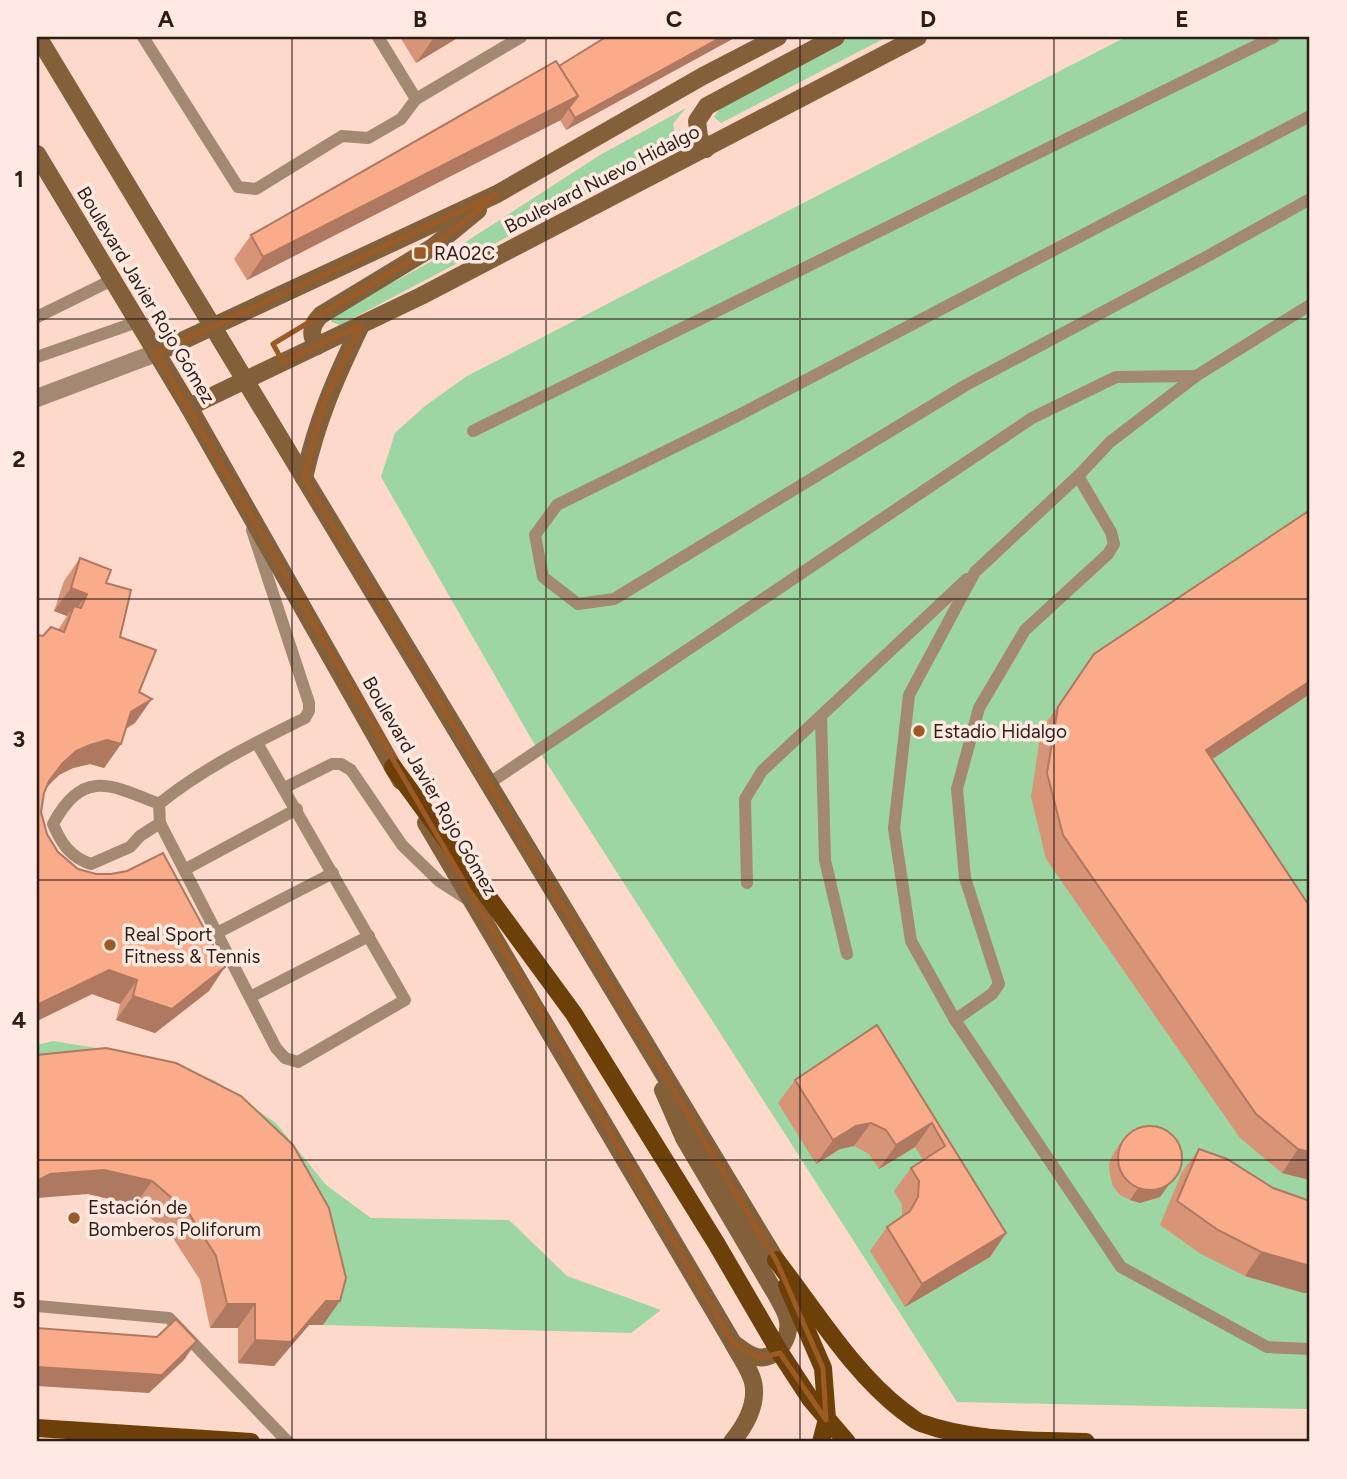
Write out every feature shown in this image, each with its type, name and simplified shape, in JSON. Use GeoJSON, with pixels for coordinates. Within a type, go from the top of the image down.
{"type":"FeatureCollection","features":[{"type":"Feature","properties":{"kind":"main road","name":"Boulevard Javier Rojo Gómez"},"geometry":{"type":"LineString","coordinates":[[38,37],[776,1260]]}},
{"type":"Feature","properties":{"kind":"main road","name":"Boulevard Nuevo Hidalgo"},"geometry":{"type":"LineString","coordinates":[[156,353],[497,194],[703,76],[778,37]]}},
{"type":"Feature","properties":{"kind":"main road"},"geometry":{"type":"LineString","coordinates":[[706,149],[699,137],[697,121],[707,106],[836,37]]}},
{"type":"Feature","properties":{"kind":"main road","name":"Boulevard Nuevo Hidalgo"},"geometry":{"type":"LineString","coordinates":[[189,407],[433,290],[918,37]]}},
{"type":"Feature","properties":{"kind":"main road","name":"Boulevard Javier Rojo Gómez"},"geometry":{"type":"LineString","coordinates":[[37,154],[189,407],[473,904],[733,1343],[753,1382],[752,1406],[745,1427],[732,1442]]}},
{"type":"Feature","properties":{"kind":"main road"},"geometry":{"type":"LineString","coordinates":[[317,346],[311,332],[313,324],[321,315],[433,247],[497,194]]}},
{"type":"Feature","properties":{"kind":"main road"},"geometry":{"type":"LineString","coordinates":[[304,478],[324,403],[360,325]]}},
{"type":"Feature","properties":{"kind":"main road"},"geometry":{"type":"LineString","coordinates":[[393,766],[574,1014],[716,1243],[779,1352],[811,1400],[847,1442]]}},
{"type":"Feature","properties":{"kind":"main road"},"geometry":{"type":"LineString","coordinates":[[637,1030],[684,1138],[777,1296],[788,1322],[786,1339],[774,1354],[759,1358],[733,1343]]}},
{"type":"Feature","properties":{"kind":"main road"},"geometry":{"type":"LineString","coordinates":[[776,1260],[823,1368],[827,1419],[821,1442]]}},
{"type":"Feature","properties":{"kind":"main road"},"geometry":{"type":"LineString","coordinates":[[776,1260],[884,1397],[918,1423],[1000,1438],[1086,1442]]}},
{"type":"Feature","properties":{"kind":"main road"},"geometry":{"type":"LineString","coordinates":[[37,1428],[251,1442]]}},
{"type":"Feature","properties":{"kind":"street"},"geometry":{"type":"LineString","coordinates":[[37,398],[156,353]]}},
{"type":"Feature","properties":{"kind":"lane"},"geometry":{"type":"LineString","coordinates":[[143,37],[238,187],[256,188],[342,136],[368,138],[401,119],[416,99],[521,37]]}},
{"type":"Feature","properties":{"kind":"lane"},"geometry":{"type":"LineString","coordinates":[[378,37],[416,99]]}},
{"type":"Feature","properties":{"kind":"lane"},"geometry":{"type":"LineString","coordinates":[[473,431],[1274,37]]}},
{"type":"Feature","properties":{"kind":"lane"},"geometry":{"type":"LineString","coordinates":[[1310,116],[737,416],[557,505],[535,535],[543,577],[578,604],[614,599],[966,385],[1310,199]]}},
{"type":"Feature","properties":{"kind":"lane"},"geometry":{"type":"LineString","coordinates":[[37,317],[112,279]]}},
{"type":"Feature","properties":{"kind":"lane"},"geometry":{"type":"LineString","coordinates":[[747,883],[745,799],[762,771],[1078,476],[1110,442],[1196,376],[1310,305]]}},
{"type":"Feature","properties":{"kind":"lane"},"geometry":{"type":"LineString","coordinates":[[37,357],[138,322]]}},
{"type":"Feature","properties":{"kind":"lane"},"geometry":{"type":"LineString","coordinates":[[488,784],[1032,418],[1116,377],[1196,376]]}},
{"type":"Feature","properties":{"kind":"lane"},"geometry":{"type":"LineString","coordinates":[[955,1020],[992,993],[999,984],[965,878],[957,789],[979,708],[1025,631],[1108,554],[1114,544],[1111,532],[1078,476]]}},
{"type":"Feature","properties":{"kind":"lane"},"geometry":{"type":"LineString","coordinates":[[159,804],[186,782],[305,718],[309,711],[243,502]]}},
{"type":"Feature","properties":{"kind":"lane"},"geometry":{"type":"LineString","coordinates":[[975,572],[909,695],[894,828],[911,941],[955,1020],[1121,1267],[1267,1347],[1310,1349]]}},
{"type":"Feature","properties":{"kind":"lane"},"geometry":{"type":"LineString","coordinates":[[821,716],[825,860],[847,954]]}},
{"type":"Feature","properties":{"kind":"lane"},"geometry":{"type":"LineString","coordinates":[[159,804],[160,823],[276,1048],[285,1058],[298,1062],[405,1000],[257,743]]}},
{"type":"Feature","properties":{"kind":"lane"},"geometry":{"type":"LineString","coordinates":[[284,788],[332,764],[341,764],[351,770],[402,845],[439,881],[473,904]]}},
{"type":"Feature","properties":{"kind":"lane"},"geometry":{"type":"LineString","coordinates":[[159,804],[128,792],[96,786],[78,790],[64,804],[53,824],[58,837],[69,852],[78,860],[91,864],[130,847],[140,836],[160,823]]}},
{"type":"Feature","properties":{"kind":"lane"},"geometry":{"type":"LineString","coordinates":[[184,870],[296,808]]}},
{"type":"Feature","properties":{"kind":"lane"},"geometry":{"type":"LineString","coordinates":[[217,933],[333,873]]}},
{"type":"Feature","properties":{"kind":"lane"},"geometry":{"type":"LineString","coordinates":[[250,997],[369,936]]}},
{"type":"Feature","properties":{"kind":"lane"},"geometry":{"type":"LineString","coordinates":[[37,1306],[169,1318],[288,1442]]}},
{"type":"Feature","properties":{"kind":"highlighted area"},"geometry":{"type":"Polygon","coordinates":[[[497,194],[433,247],[273,344],[283,362],[361,325],[324,403],[304,478],[776,1260],[823,1368],[826,1420],[780,1353],[759,1358],[733,1343],[156,353],[497,194]]]}},
{"type":"Feature","properties":{"kind":"green space"},"geometry":{"type":"Polygon","coordinates":[[[851,37],[887,37],[721,123],[714,117],[722,105],[851,37]]]}},
{"type":"Feature","properties":{"kind":"green space","name":"Estadio Hidalgo"},"geometry":{"type":"Polygon","coordinates":[[[1126,37],[1310,37],[1310,1409],[957,1402],[532,740],[381,477],[395,433],[425,406],[467,376],[1126,37]]]}},
{"type":"Feature","properties":{"kind":"green space"},"geometry":{"type":"Polygon","coordinates":[[[686,108],[673,124],[678,147],[340,325],[331,322],[334,314],[458,247],[600,155],[686,108]]]}},
{"type":"Feature","properties":{"kind":"green space"},"geometry":{"type":"Polygon","coordinates":[[[53,1041],[127,1053],[214,1080],[276,1123],[326,1185],[371,1218],[509,1220],[567,1276],[661,1310],[631,1333],[323,1325],[330,1302],[37,1077],[37,1045],[53,1041]]]}},
{"type":"Feature","properties":{"kind":"building"},"geometry":{"type":"Polygon","coordinates":[[[606,37],[722,37],[575,118],[569,108],[578,96],[559,66],[606,37]]]}},
{"type":"Feature","properties":{"kind":"building"},"geometry":{"type":"Polygon","coordinates":[[[556,61],[578,96],[263,257],[251,235],[556,61]]]}},
{"type":"Feature","properties":{"kind":"building"},"geometry":{"type":"Polygon","coordinates":[[[1310,510],[1310,681],[1206,750],[1310,907],[1310,1152],[1298,1149],[1256,1114],[1063,835],[1047,773],[1058,707],[1094,654],[1310,510]]]}},
{"type":"Feature","properties":{"kind":"building"},"geometry":{"type":"Polygon","coordinates":[[[80,558],[111,570],[106,583],[131,590],[120,637],[156,650],[139,692],[152,699],[131,712],[121,744],[107,740],[90,745],[76,751],[62,764],[49,781],[41,812],[47,834],[58,852],[78,869],[96,874],[127,871],[163,853],[225,967],[172,1009],[133,996],[137,980],[109,970],[37,1005],[37,635],[43,636],[51,627],[64,632],[74,606],[81,608],[87,594],[71,588],[80,558]]]}},
{"type":"Feature","properties":{"kind":"building"},"geometry":{"type":"Polygon","coordinates":[[[877,1025],[1006,1233],[922,1284],[887,1227],[910,1211],[918,1197],[919,1181],[911,1168],[945,1146],[932,1123],[896,1145],[886,1130],[871,1123],[856,1126],[833,1140],[795,1080],[877,1025]]]}},
{"type":"Feature","properties":{"kind":"building"},"geometry":{"type":"Polygon","coordinates":[[[106,1048],[176,1063],[241,1096],[293,1145],[329,1208],[346,1278],[340,1301],[326,1301],[291,1342],[255,1340],[255,1304],[227,1304],[216,1256],[188,1212],[152,1181],[104,1170],[50,1174],[37,1181],[37,1055],[106,1048]]]}},
{"type":"Feature","properties":{"kind":"building"},"geometry":{"type":"Polygon","coordinates":[[[1150,1126],[1173,1135],[1182,1158],[1173,1181],[1150,1190],[1127,1181],[1118,1158],[1127,1135],[1150,1126]]]}},
{"type":"Feature","properties":{"kind":"building"},"geometry":{"type":"Polygon","coordinates":[[[1199,1149],[1227,1159],[1273,1188],[1310,1201],[1310,1266],[1261,1252],[1218,1230],[1177,1201],[1199,1149]]]}},
{"type":"Feature","properties":{"kind":"building"},"geometry":{"type":"Polygon","coordinates":[[[176,1319],[197,1341],[162,1375],[37,1367],[37,1328],[157,1337],[176,1319]]]}},
{"type":"Feature","properties":{"kind":"place","name":"RA02C"},"geometry":{"type":"Point","coordinates":[420,253]}},
{"type":"Feature","properties":{"kind":"place","name":"Estadio Hidalgo"},"geometry":{"type":"Point","coordinates":[919,731]}},
{"type":"Feature","properties":{"kind":"place","name":"Real Sport Fitness & Tennis"},"geometry":{"type":"Point","coordinates":[110,945]}},
{"type":"Feature","properties":{"kind":"place","name":"Estación de Bomberos Poliforum"},"geometry":{"type":"Point","coordinates":[74,1218]}}]}
